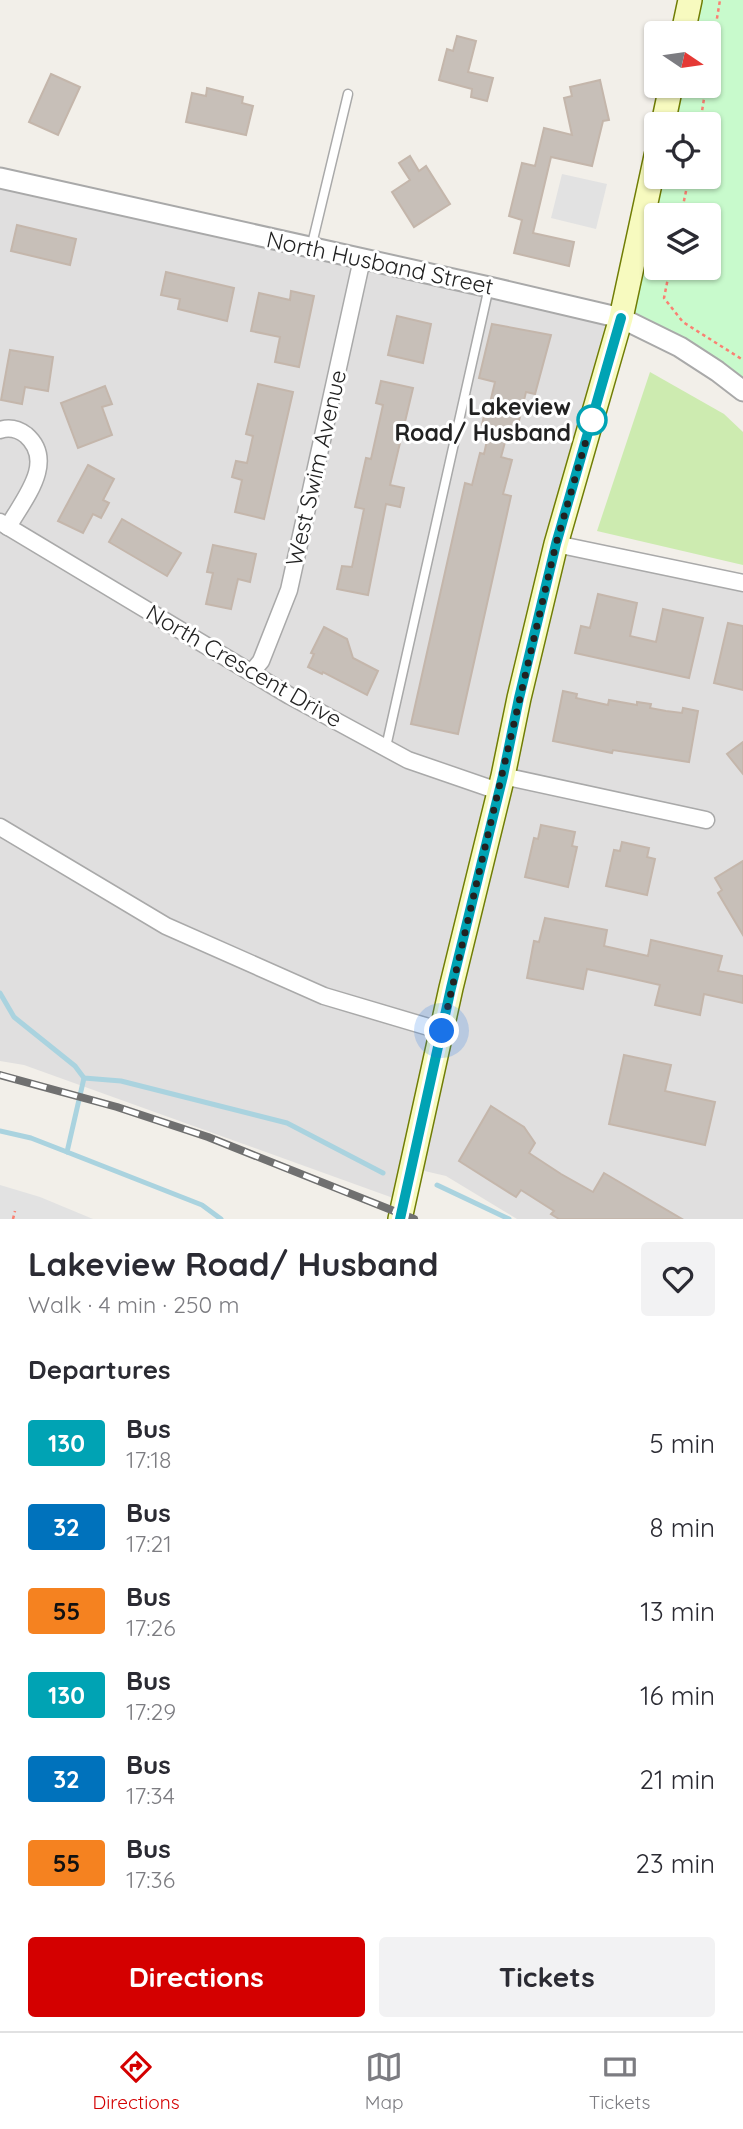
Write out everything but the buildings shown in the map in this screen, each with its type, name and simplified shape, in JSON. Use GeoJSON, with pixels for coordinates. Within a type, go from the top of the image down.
{"type":"FeatureCollection","features":[{"type":"Feature","properties":{"kind":"main road"},"geometry":{"type":"LineString","coordinates":[[686,21],[690,0]]}},
{"type":"Feature","properties":{"kind":"main road"},"geometry":{"type":"LineString","coordinates":[[400,1219],[556,544],[621,318],[649,189]]}},
{"type":"Feature","properties":{"kind":"street","name":"North Husband Street"},"geometry":{"type":"LineString","coordinates":[[0,177],[621,318],[680,347],[718,370],[743,391]]}},
{"type":"Feature","properties":{"kind":"street","name":"West Swim Avenue"},"geometry":{"type":"LineString","coordinates":[[252,672],[261,661],[289,590],[362,259]]}},
{"type":"Feature","properties":{"kind":"street"},"geometry":{"type":"LineString","coordinates":[[0,430],[8,428],[22,432],[34,443],[40,464],[37,475],[4,525]]}},
{"type":"Feature","properties":{"kind":"street","name":"North Crescent Drive"},"geometry":{"type":"LineString","coordinates":[[4,525],[290,696],[408,760],[501,783],[706,820]]}},
{"type":"Feature","properties":{"kind":"street"},"geometry":{"type":"LineString","coordinates":[[556,544],[743,583]]}},
{"type":"Feature","properties":{"kind":"street"},"geometry":{"type":"LineString","coordinates":[[0,827],[166,926],[324,996],[442,1031]]}},
{"type":"Feature","properties":{"kind":"lane"},"geometry":{"type":"LineString","coordinates":[[311,248],[348,94]]}},
{"type":"Feature","properties":{"kind":"lane"},"geometry":{"type":"LineString","coordinates":[[386,747],[489,286]]}},
{"type":"Feature","properties":{"kind":"path"},"geometry":{"type":"LineString","coordinates":[[717,21],[720,0]]}},
{"type":"Feature","properties":{"kind":"path"},"geometry":{"type":"LineString","coordinates":[[668,280],[664,298],[682,322],[743,360]]}},
{"type":"Feature","properties":{"kind":"path"},"geometry":{"type":"LineString","coordinates":[[13,1219],[15,1212]]}},
{"type":"Feature","properties":{"kind":"shaded area"},"geometry":{"type":"Polygon","coordinates":[[[562,174],[607,184],[596,229],[551,218],[562,174]]]}},
{"type":"Feature","properties":{"kind":"shaded area"},"geometry":{"type":"Polygon","coordinates":[[[0,178],[623,317],[567,546],[743,585],[743,1219],[517,1219],[446,1176],[416,1169],[407,1203],[24,1065],[0,1061],[0,178]]]}},
{"type":"Feature","properties":{"kind":"shaded area"},"geometry":{"type":"Polygon","coordinates":[[[0,1185],[40,1197],[93,1219],[0,1219],[0,1185]]]}},
{"type":"Feature","properties":{"kind":"green space"},"geometry":{"type":"Polygon","coordinates":[[[694,0],[743,0],[743,390],[623,318],[644,228],[644,280],[721,280],[721,203],[650,203],[653,189],[721,189],[721,112],[669,112],[672,98],[721,98],[721,21],[689,21],[694,0]]]}},
{"type":"Feature","properties":{"kind":"green space"},"geometry":{"type":"Polygon","coordinates":[[[650,372],[724,414],[743,432],[743,565],[597,531],[650,372]]]}},
{"type":"Feature","properties":{"kind":"waterway"},"geometry":{"type":"LineString","coordinates":[[0,993],[14,1017],[75,1066],[84,1078],[121,1081],[287,1123],[383,1173]]}},
{"type":"Feature","properties":{"kind":"waterway"},"geometry":{"type":"LineString","coordinates":[[84,1078],[67,1152],[202,1205],[221,1219]]}},
{"type":"Feature","properties":{"kind":"waterway"},"geometry":{"type":"LineString","coordinates":[[0,1131],[31,1138],[67,1152]]}},
{"type":"Feature","properties":{"kind":"waterway"},"geometry":{"type":"LineString","coordinates":[[437,1185],[509,1219]]}},
{"type":"Feature","properties":{"kind":"railway"},"geometry":{"type":"LineString","coordinates":[[0,1075],[117,1107],[208,1137],[414,1219]]}},
{"type":"Feature","properties":{"kind":"bus line","name":"130"},"geometry":{"type":"LineString","coordinates":[[400,1219],[451,988],[556,544],[621,318]]}},
{"type":"Feature","properties":{"kind":"place","name":"Lakeview Road/ Husband"},"geometry":{"type":"Point","coordinates":[592,420]}},
{"type":"Feature","properties":{"kind":"route"},"geometry":{"type":"LineString","coordinates":[[442,1031],[556,544],[592,420]]}}]}
